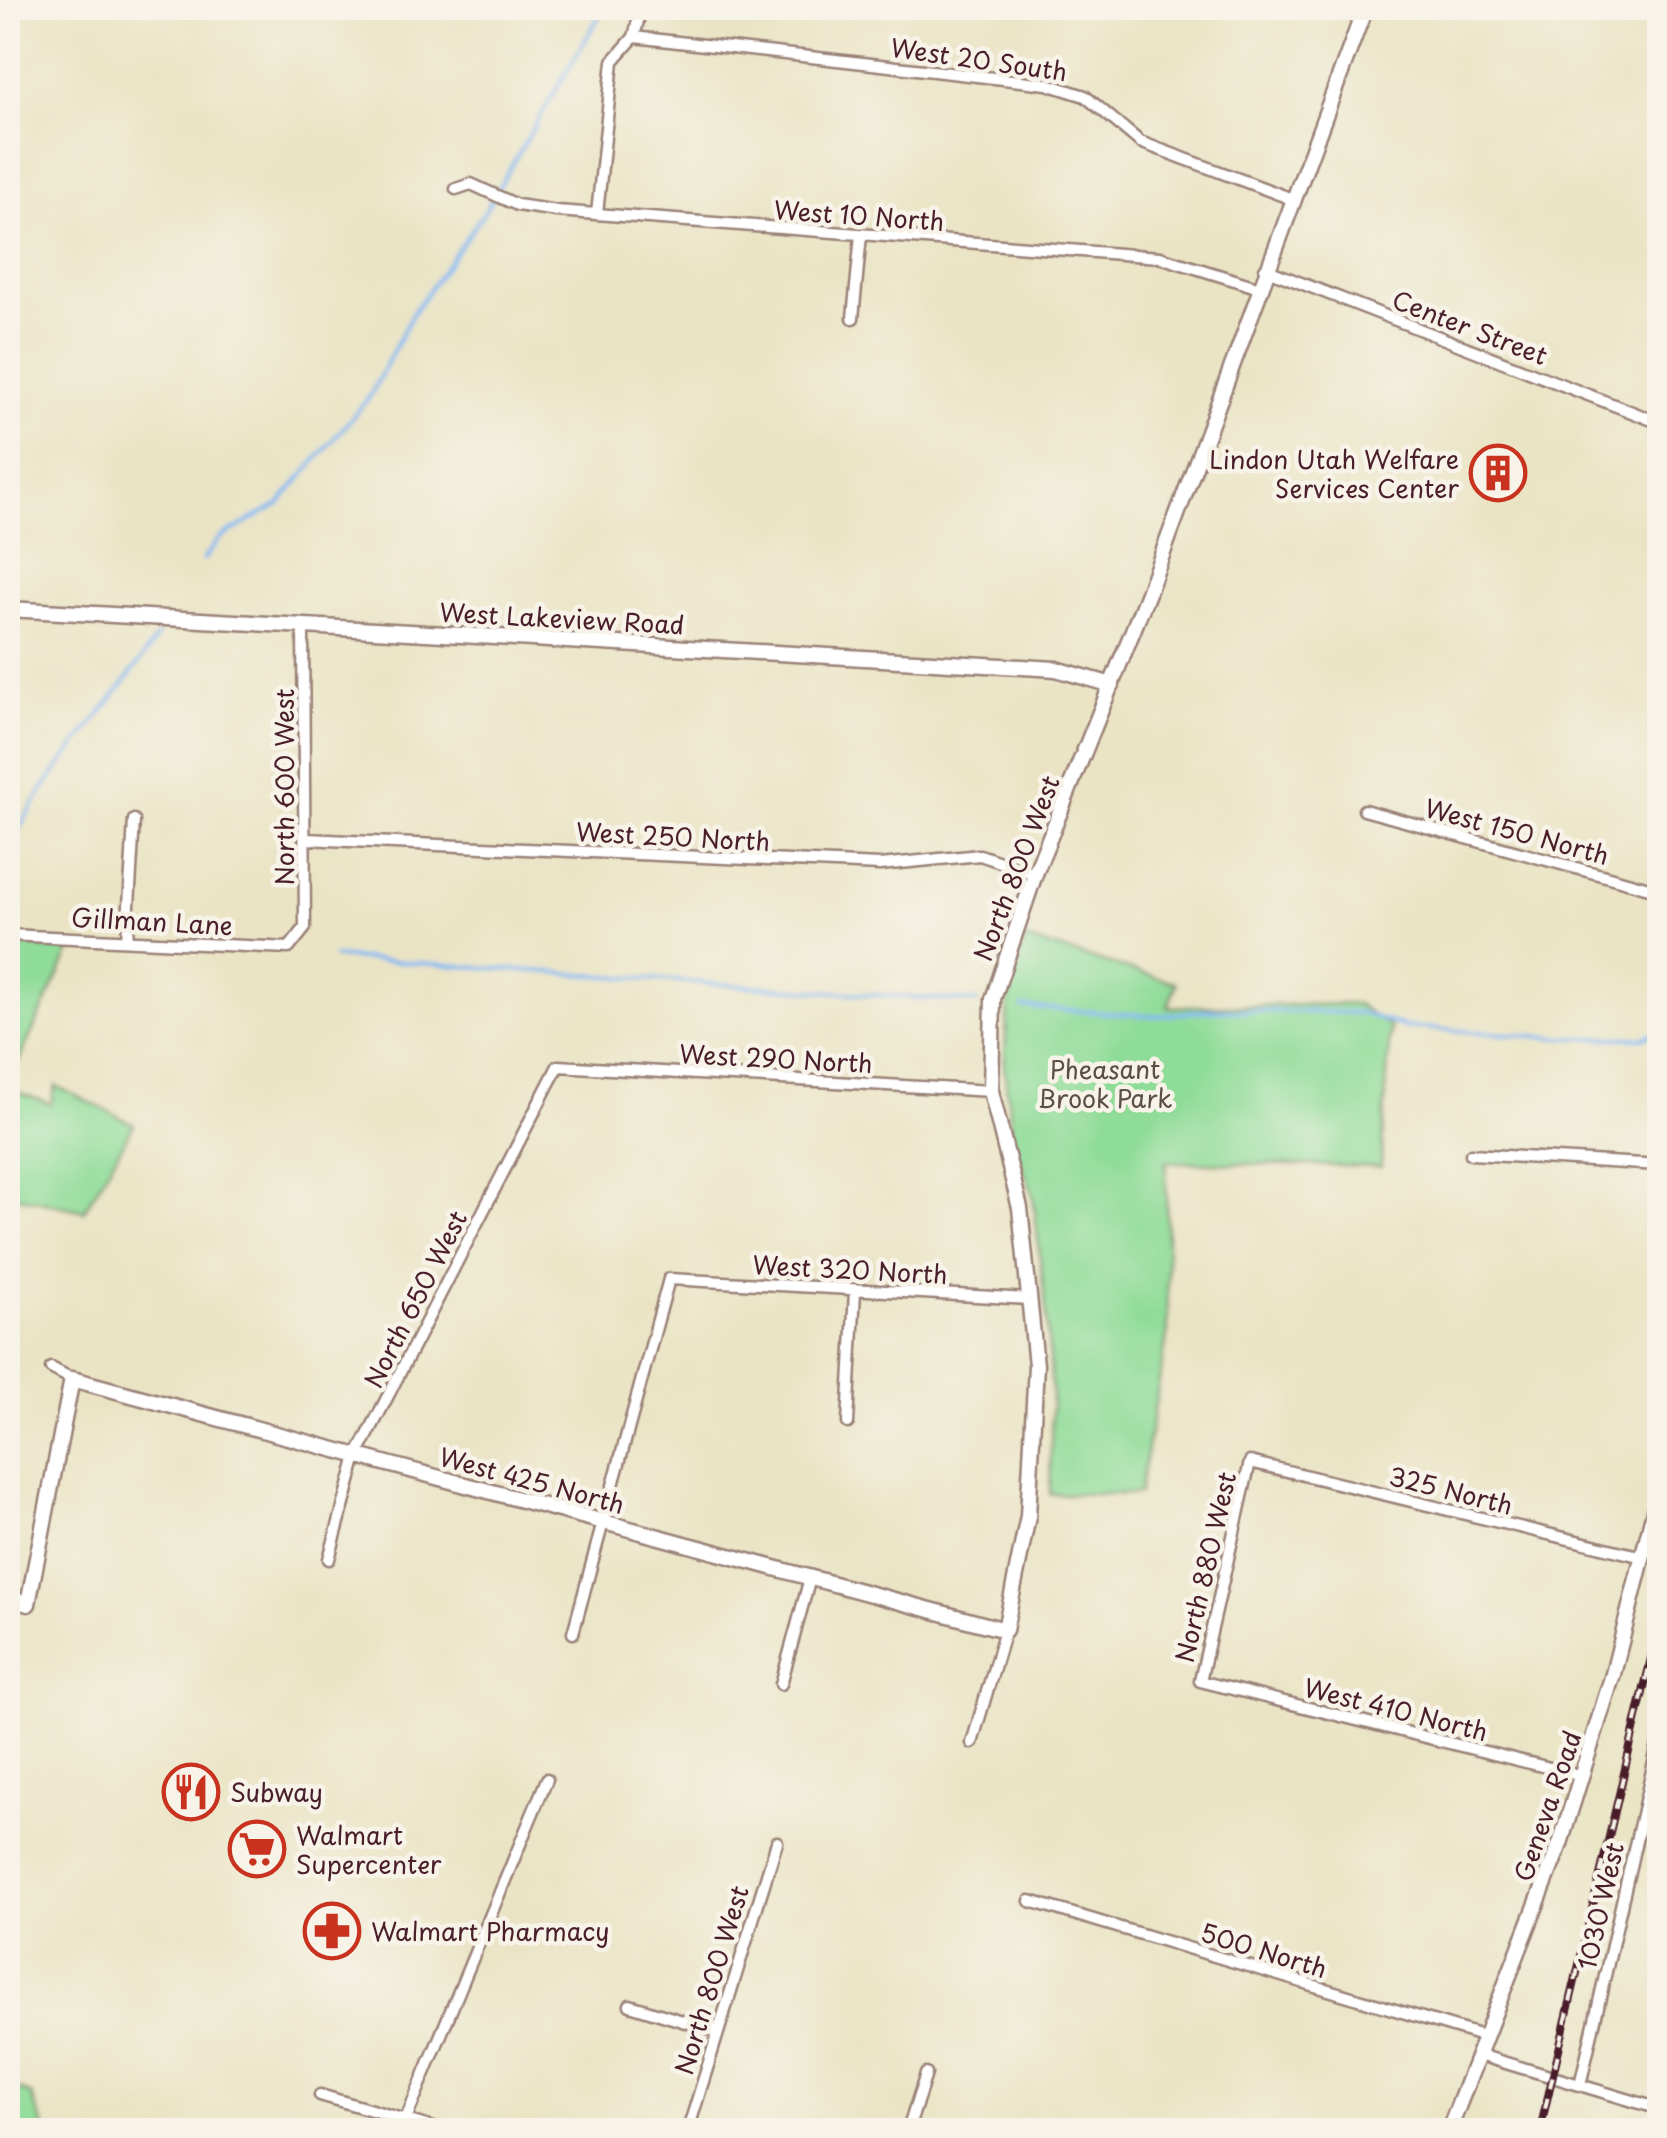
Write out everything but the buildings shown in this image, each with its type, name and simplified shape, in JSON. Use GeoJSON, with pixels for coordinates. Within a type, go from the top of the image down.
{"type":"FeatureCollection","features":[{"type":"Feature","properties":{"kind":"street"},"geometry":{"type":"LineString","coordinates":[[597,214],[613,61],[634,37],[641,8]]}},
{"type":"Feature","properties":{"kind":"street","name":"North 800 West"},"geometry":{"type":"LineString","coordinates":[[972,1744],[1021,1559],[1034,1468],[1036,1365],[1020,1208],[991,1091],[993,999],[1035,874],[1112,686],[1365,8]]}},
{"type":"Feature","properties":{"kind":"street","name":"West 20 South"},"geometry":{"type":"LineString","coordinates":[[634,37],[1047,84],[1085,96],[1140,142],[1292,198]]}},
{"type":"Feature","properties":{"kind":"street","name":"West 10 North"},"geometry":{"type":"LineString","coordinates":[[456,190],[471,184],[517,205],[597,214],[1160,258],[1260,288]]}},
{"type":"Feature","properties":{"kind":"street"},"geometry":{"type":"LineString","coordinates":[[853,318],[861,235]]}},
{"type":"Feature","properties":{"kind":"street","name":"Center Street"},"geometry":{"type":"LineString","coordinates":[[1265,270],[1660,423]]}},
{"type":"Feature","properties":{"kind":"street","name":"West Lakeview Road"},"geometry":{"type":"LineString","coordinates":[[8,609],[1056,669],[1112,686]]}},
{"type":"Feature","properties":{"kind":"street","name":"North 600 West"},"geometry":{"type":"LineString","coordinates":[[294,944],[305,928],[302,626]]}},
{"type":"Feature","properties":{"kind":"street","name":"West 150 North"},"geometry":{"type":"LineString","coordinates":[[1364,810],[1660,891]]}},
{"type":"Feature","properties":{"kind":"street"},"geometry":{"type":"LineString","coordinates":[[127,940],[134,820]]}},
{"type":"Feature","properties":{"kind":"street","name":"West 250 North"},"geometry":{"type":"LineString","coordinates":[[306,838],[880,865],[961,854],[980,855],[1035,874]]}},
{"type":"Feature","properties":{"kind":"street","name":"Gillman Lane"},"geometry":{"type":"LineString","coordinates":[[8,935],[294,944]]}},
{"type":"Feature","properties":{"kind":"street","name":"West 290 North"},"geometry":{"type":"LineString","coordinates":[[558,1066],[991,1091]]}},
{"type":"Feature","properties":{"kind":"street","name":"North 650 West"},"geometry":{"type":"LineString","coordinates":[[329,1559],[356,1456],[558,1066]]}},
{"type":"Feature","properties":{"kind":"street"},"geometry":{"type":"LineString","coordinates":[[1471,1154],[1660,1165]]}},
{"type":"Feature","properties":{"kind":"street","name":"West 320 North"},"geometry":{"type":"LineString","coordinates":[[604,1522],[669,1278],[1030,1299]]}},
{"type":"Feature","properties":{"kind":"street"},"geometry":{"type":"LineString","coordinates":[[848,1423],[855,1290]]}},
{"type":"Feature","properties":{"kind":"street","name":"West 425 North"},"geometry":{"type":"LineString","coordinates":[[51,1368],[72,1379],[1005,1630]]}},
{"type":"Feature","properties":{"kind":"street"},"geometry":{"type":"LineString","coordinates":[[8,1598],[28,1604],[72,1379]]}},
{"type":"Feature","properties":{"kind":"street","name":"325 North"},"geometry":{"type":"LineString","coordinates":[[1250,1462],[1643,1557]]}},
{"type":"Feature","properties":{"kind":"street","name":"North 880 West"},"geometry":{"type":"LineString","coordinates":[[1200,1681],[1250,1462]]}},
{"type":"Feature","properties":{"kind":"street","name":"Geneva Road"},"geometry":{"type":"LineString","coordinates":[[1449,2130],[1582,1776],[1660,1487]]}},
{"type":"Feature","properties":{"kind":"street"},"geometry":{"type":"LineString","coordinates":[[574,1633],[604,1522]]}},
{"type":"Feature","properties":{"kind":"street"},"geometry":{"type":"LineString","coordinates":[[781,1684],[810,1578]]}},
{"type":"Feature","properties":{"kind":"street","name":"West 410 North"},"geometry":{"type":"LineString","coordinates":[[1200,1681],[1582,1776]]}},
{"type":"Feature","properties":{"kind":"street","name":"1030 West"},"geometry":{"type":"LineString","coordinates":[[1580,2085],[1660,1736]]}},
{"type":"Feature","properties":{"kind":"street"},"geometry":{"type":"LineString","coordinates":[[406,2119],[547,1779]]}},
{"type":"Feature","properties":{"kind":"street","name":"North 800 West"},"geometry":{"type":"LineString","coordinates":[[688,2130],[777,1842]]}},
{"type":"Feature","properties":{"kind":"street","name":"500 North"},"geometry":{"type":"LineString","coordinates":[[1030,1901],[1486,2037]]}},
{"type":"Feature","properties":{"kind":"street"},"geometry":{"type":"LineString","coordinates":[[630,2004],[718,2032]]}},
{"type":"Feature","properties":{"kind":"street"},"geometry":{"type":"LineString","coordinates":[[1478,2055],[1660,2109]]}},
{"type":"Feature","properties":{"kind":"street"},"geometry":{"type":"LineString","coordinates":[[908,2130],[926,2074]]}},
{"type":"Feature","properties":{"kind":"street"},"geometry":{"type":"LineString","coordinates":[[320,2095],[440,2130]]}},
{"type":"Feature","properties":{"kind":"green space","name":"Pheasant Brook Park"},"geometry":{"type":"Polygon","coordinates":[[[1025,939],[1176,983],[1168,1007],[1357,1004],[1390,1027],[1381,1167],[1166,1162],[1168,1331],[1139,1494],[1050,1494],[1052,1392],[1046,1312],[1033,1195],[1013,1141],[1004,1067],[1009,987],[1025,939]]]}},
{"type":"Feature","properties":{"kind":"green space"},"geometry":{"type":"Polygon","coordinates":[[[8,943],[70,951],[8,1084],[8,943]]]}},
{"type":"Feature","properties":{"kind":"green space"},"geometry":{"type":"Polygon","coordinates":[[[56,1086],[134,1124],[84,1211],[8,1194],[8,1089],[51,1104],[56,1086]]]}},
{"type":"Feature","properties":{"kind":"green space"},"geometry":{"type":"Polygon","coordinates":[[[8,2084],[31,2095],[45,2130],[8,2130],[8,2084]]]}},
{"type":"Feature","properties":{"kind":"waterway"},"geometry":{"type":"LineString","coordinates":[[203,560],[220,538],[279,504],[370,396],[412,314],[483,214],[604,8]]}},
{"type":"Feature","properties":{"kind":"waterway"},"geometry":{"type":"LineString","coordinates":[[8,851],[39,795],[158,635]]}},
{"type":"Feature","properties":{"kind":"waterway"},"geometry":{"type":"LineString","coordinates":[[334,957],[977,1002]]}},
{"type":"Feature","properties":{"kind":"waterway"},"geometry":{"type":"LineString","coordinates":[[1022,1007],[1156,1016],[1212,1010],[1361,1013],[1405,1027],[1562,1038],[1643,1038],[1660,1032]]}},
{"type":"Feature","properties":{"kind":"railway"},"geometry":{"type":"LineString","coordinates":[[1540,2130],[1660,1620]]}},
{"type":"Feature","properties":{"kind":"place","name":"Lindon Utah Welfare Services Center"},"geometry":{"type":"Point","coordinates":[1498,473]}},
{"type":"Feature","properties":{"kind":"place","name":"Subway"},"geometry":{"type":"Point","coordinates":[191,1792]}},
{"type":"Feature","properties":{"kind":"place","name":"Walmart Supercenter"},"geometry":{"type":"Point","coordinates":[257,1849]}},
{"type":"Feature","properties":{"kind":"place","name":"Walmart Pharmacy"},"geometry":{"type":"Point","coordinates":[332,1931]}}]}
